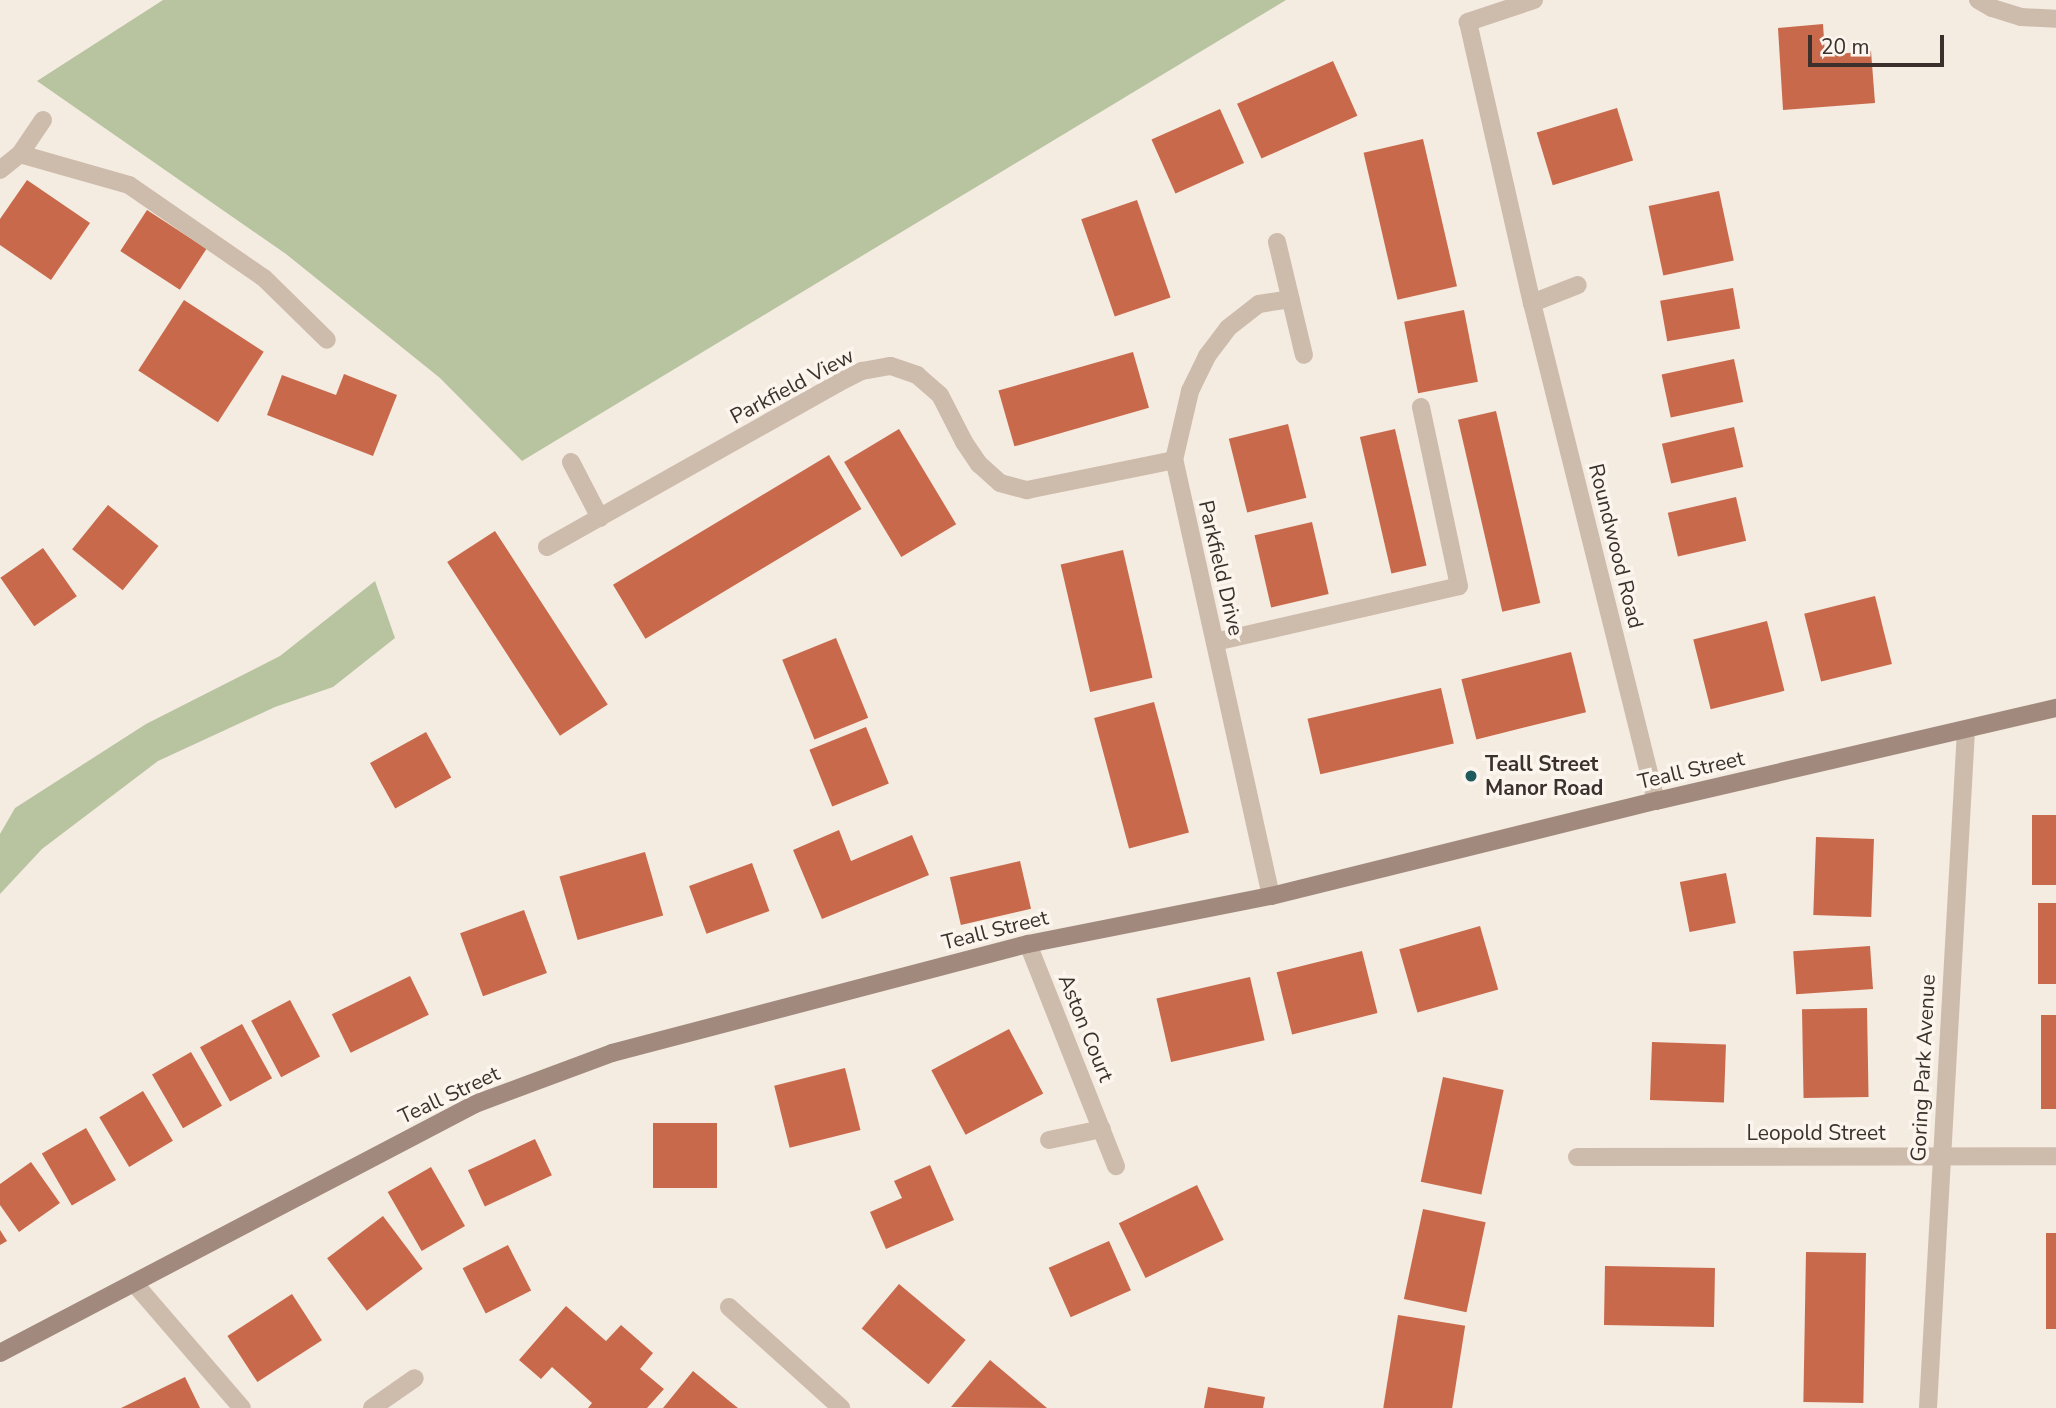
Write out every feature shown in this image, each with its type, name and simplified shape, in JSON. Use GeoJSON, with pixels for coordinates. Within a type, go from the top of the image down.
{"type":"FeatureCollection","features":[{"type":"Feature","properties":{"kind":"street","name":"Roundwood Road"},"geometry":{"type":"LineString","coordinates":[[1535,0],[1468,22],[1532,303],[1656,801]]}},
{"type":"Feature","properties":{"kind":"street"},"geometry":{"type":"LineString","coordinates":[[1978,0],[1992,8],[2021,17],[2056,19]]}},
{"type":"Feature","properties":{"kind":"street"},"geometry":{"type":"LineString","coordinates":[[0,170],[20,154],[43,120]]}},
{"type":"Feature","properties":{"kind":"street"},"geometry":{"type":"LineString","coordinates":[[20,154],[129,185],[264,278],[327,340]]}},
{"type":"Feature","properties":{"kind":"street"},"geometry":{"type":"LineString","coordinates":[[1277,242],[1304,355]]}},
{"type":"Feature","properties":{"kind":"street"},"geometry":{"type":"LineString","coordinates":[[1532,303],[1578,285]]}},
{"type":"Feature","properties":{"kind":"street","name":"Parkfield Drive"},"geometry":{"type":"LineString","coordinates":[[1271,896],[1174,460],[1190,391],[1207,356],[1228,328],[1259,304],[1291,299]]}},
{"type":"Feature","properties":{"kind":"street","name":"Parkfield View"},"geometry":{"type":"LineString","coordinates":[[547,547],[838,383],[862,372],[891,366],[917,375],[940,395],[964,442],[979,464],[1000,483],[1027,490],[1174,460]]}},
{"type":"Feature","properties":{"kind":"street"},"geometry":{"type":"LineString","coordinates":[[1215,642],[1459,586],[1422,407]]}},
{"type":"Feature","properties":{"kind":"street"},"geometry":{"type":"LineString","coordinates":[[571,462],[600,518]]}},
{"type":"Feature","properties":{"kind":"street","name":"Teall Street"},"geometry":{"type":"LineString","coordinates":[[0,1353],[475,1104],[612,1053],[1028,944],[1271,896],[1656,801],[2056,708]]}},
{"type":"Feature","properties":{"kind":"street","name":"Goring Park Avenue"},"geometry":{"type":"LineString","coordinates":[[1928,1408],[1966,730]]}},
{"type":"Feature","properties":{"kind":"street","name":"Aston Court"},"geometry":{"type":"LineString","coordinates":[[1028,944],[1116,1166]]}},
{"type":"Feature","properties":{"kind":"street"},"geometry":{"type":"LineString","coordinates":[[1049,1140],[1102,1129]]}},
{"type":"Feature","properties":{"kind":"street","name":"Leopold Street"},"geometry":{"type":"LineString","coordinates":[[1577,1157],[2056,1156]]}},
{"type":"Feature","properties":{"kind":"street"},"geometry":{"type":"LineString","coordinates":[[134,1283],[242,1408]]}},
{"type":"Feature","properties":{"kind":"street"},"geometry":{"type":"LineString","coordinates":[[729,1307],[841,1408]]}},
{"type":"Feature","properties":{"kind":"street"},"geometry":{"type":"LineString","coordinates":[[372,1408],[415,1378]]}},
{"type":"Feature","properties":{"kind":"green space"},"geometry":{"type":"Polygon","coordinates":[[[163,0],[1286,0],[522,461],[440,378],[286,254],[37,81],[163,0]]]}},
{"type":"Feature","properties":{"kind":"green space"},"geometry":{"type":"Polygon","coordinates":[[[375,581],[395,638],[333,687],[275,707],[158,761],[42,849],[0,894],[0,834],[15,808],[146,724],[280,656],[375,581]]]}},
{"type":"Feature","properties":{"kind":"building"},"geometry":{"type":"Polygon","coordinates":[[[1823,24],[1825,55],[1871,51],[1875,103],[1783,110],[1778,28],[1823,24]]]}},
{"type":"Feature","properties":{"kind":"building"},"geometry":{"type":"Polygon","coordinates":[[[1333,61],[1357,116],[1261,159],[1237,104],[1333,61]]]}},
{"type":"Feature","properties":{"kind":"building"},"geometry":{"type":"Polygon","coordinates":[[[1617,108],[1633,161],[1553,185],[1537,133],[1617,108]]]}},
{"type":"Feature","properties":{"kind":"building"},"geometry":{"type":"Polygon","coordinates":[[[1220,109],[1244,163],[1175,193],[1151,140],[1220,109]]]}},
{"type":"Feature","properties":{"kind":"building"},"geometry":{"type":"Polygon","coordinates":[[[1423,139],[1457,286],[1398,300],[1364,153],[1423,139]]]}},
{"type":"Feature","properties":{"kind":"building"},"geometry":{"type":"Polygon","coordinates":[[[27,180],[90,223],[51,280],[0,245],[0,219],[27,180]]]}},
{"type":"Feature","properties":{"kind":"building"},"geometry":{"type":"Polygon","coordinates":[[[1719,191],[1734,260],[1663,275],[1649,206],[1719,191]]]}},
{"type":"Feature","properties":{"kind":"building"},"geometry":{"type":"Polygon","coordinates":[[[1137,200],[1171,297],[1115,317],[1081,219],[1137,200]]]}},
{"type":"Feature","properties":{"kind":"building"},"geometry":{"type":"Polygon","coordinates":[[[147,210],[207,249],[180,290],[120,251],[147,210]]]}},
{"type":"Feature","properties":{"kind":"building"},"geometry":{"type":"Polygon","coordinates":[[[1733,288],[1740,328],[1667,341],[1660,301],[1733,288]]]}},
{"type":"Feature","properties":{"kind":"building"},"geometry":{"type":"Polygon","coordinates":[[[184,300],[264,352],[218,422],[138,370],[184,300]]]}},
{"type":"Feature","properties":{"kind":"building"},"geometry":{"type":"Polygon","coordinates":[[[1464,310],[1478,382],[1418,393],[1404,322],[1464,310]]]}},
{"type":"Feature","properties":{"kind":"building"},"geometry":{"type":"Polygon","coordinates":[[[1133,352],[1149,408],[1014,446],[998,391],[1133,352]]]}},
{"type":"Feature","properties":{"kind":"building"},"geometry":{"type":"Polygon","coordinates":[[[1734,359],[1743,402],[1671,417],[1662,374],[1734,359]]]}},
{"type":"Feature","properties":{"kind":"building"},"geometry":{"type":"Polygon","coordinates":[[[344,374],[397,395],[373,456],[267,415],[282,375],[336,395],[344,374]]]}},
{"type":"Feature","properties":{"kind":"building"},"geometry":{"type":"Polygon","coordinates":[[[1496,411],[1540,603],[1502,612],[1458,420],[1496,411]]]}},
{"type":"Feature","properties":{"kind":"building"},"geometry":{"type":"Polygon","coordinates":[[[1288,424],[1306,498],[1247,512],[1229,439],[1288,424]]]}},
{"type":"Feature","properties":{"kind":"building"},"geometry":{"type":"Polygon","coordinates":[[[1734,427],[1743,467],[1671,484],[1662,444],[1734,427]]]}},
{"type":"Feature","properties":{"kind":"building"},"geometry":{"type":"Polygon","coordinates":[[[899,429],[956,524],[901,557],[844,462],[899,429]]]}},
{"type":"Feature","properties":{"kind":"building"},"geometry":{"type":"Polygon","coordinates":[[[1395,429],[1426,565],[1391,574],[1360,437],[1395,429]]]}},
{"type":"Feature","properties":{"kind":"building"},"geometry":{"type":"Polygon","coordinates":[[[829,455],[861,509],[645,639],[613,585],[829,455]]]}},
{"type":"Feature","properties":{"kind":"building"},"geometry":{"type":"Polygon","coordinates":[[[1736,497],[1746,541],[1678,557],[1668,513],[1736,497]]]}},
{"type":"Feature","properties":{"kind":"building"},"geometry":{"type":"Polygon","coordinates":[[[108,505],[159,546],[123,590],[72,549],[108,505]]]}},
{"type":"Feature","properties":{"kind":"building"},"geometry":{"type":"Polygon","coordinates":[[[1312,522],[1329,594],[1271,607],[1255,535],[1312,522]]]}},
{"type":"Feature","properties":{"kind":"building"},"geometry":{"type":"Polygon","coordinates":[[[495,531],[608,705],[560,736],[447,562],[495,531]]]}},
{"type":"Feature","properties":{"kind":"building"},"geometry":{"type":"Polygon","coordinates":[[[43,548],[77,596],[34,626],[0,578],[43,548]]]}},
{"type":"Feature","properties":{"kind":"building"},"geometry":{"type":"Polygon","coordinates":[[[1123,550],[1152,678],[1090,692],[1061,564],[1123,550]]]}},
{"type":"Feature","properties":{"kind":"building"},"geometry":{"type":"Polygon","coordinates":[[[1875,596],[1892,664],[1821,682],[1804,614],[1875,596]]]}},
{"type":"Feature","properties":{"kind":"building"},"geometry":{"type":"Polygon","coordinates":[[[1767,621],[1784,691],[1711,709],[1693,639],[1767,621]]]}},
{"type":"Feature","properties":{"kind":"building"},"geometry":{"type":"Polygon","coordinates":[[[836,638],[868,718],[814,739],[782,660],[836,638]]]}},
{"type":"Feature","properties":{"kind":"building"},"geometry":{"type":"Polygon","coordinates":[[[1571,652],[1586,712],[1476,739],[1461,679],[1571,652]]]}},
{"type":"Feature","properties":{"kind":"building"},"geometry":{"type":"Polygon","coordinates":[[[1441,688],[1454,744],[1320,774],[1308,719],[1441,688]]]}},
{"type":"Feature","properties":{"kind":"building"},"geometry":{"type":"Polygon","coordinates":[[[1154,702],[1189,832],[1129,848],[1094,718],[1154,702]]]}},
{"type":"Feature","properties":{"kind":"building"},"geometry":{"type":"Polygon","coordinates":[[[866,727],[889,784],[832,806],[809,750],[866,727]]]}},
{"type":"Feature","properties":{"kind":"building"},"geometry":{"type":"Polygon","coordinates":[[[426,732],[451,777],[395,809],[370,763],[426,732]]]}},
{"type":"Feature","properties":{"kind":"building"},"geometry":{"type":"Polygon","coordinates":[[[2032,815],[2056,815],[2056,885],[2032,885],[2032,815]]]}},
{"type":"Feature","properties":{"kind":"building"},"geometry":{"type":"Polygon","coordinates":[[[839,830],[851,861],[912,835],[929,875],[822,919],[793,850],[839,830]]]}},
{"type":"Feature","properties":{"kind":"building"},"geometry":{"type":"Polygon","coordinates":[[[1816,837],[1874,839],[1871,917],[1813,915],[1816,837]]]}},
{"type":"Feature","properties":{"kind":"building"},"geometry":{"type":"Polygon","coordinates":[[[645,852],[663,915],[578,940],[559,877],[645,852]]]}},
{"type":"Feature","properties":{"kind":"building"},"geometry":{"type":"Polygon","coordinates":[[[1020,861],[1031,909],[961,925],[950,877],[1020,861]]]}},
{"type":"Feature","properties":{"kind":"building"},"geometry":{"type":"Polygon","coordinates":[[[752,863],[769,911],[706,934],[689,886],[752,863]]]}},
{"type":"Feature","properties":{"kind":"building"},"geometry":{"type":"Polygon","coordinates":[[[1726,873],[1736,923],[1690,932],[1680,882],[1726,873]]]}},
{"type":"Feature","properties":{"kind":"building"},"geometry":{"type":"Polygon","coordinates":[[[2038,903],[2056,903],[2056,984],[2038,984],[2038,903]]]}},
{"type":"Feature","properties":{"kind":"building"},"geometry":{"type":"Polygon","coordinates":[[[524,910],[547,973],[483,996],[460,933],[524,910]]]}},
{"type":"Feature","properties":{"kind":"building"},"geometry":{"type":"Polygon","coordinates":[[[1480,926],[1498,989],[1417,1013],[1399,949],[1480,926]]]}},
{"type":"Feature","properties":{"kind":"building"},"geometry":{"type":"Polygon","coordinates":[[[1870,946],[1873,989],[1796,994],[1793,951],[1870,946]]]}},
{"type":"Feature","properties":{"kind":"building"},"geometry":{"type":"Polygon","coordinates":[[[1362,951],[1377,1013],[1292,1034],[1277,972],[1362,951]]]}},
{"type":"Feature","properties":{"kind":"building"},"geometry":{"type":"Polygon","coordinates":[[[410,976],[429,1015],[351,1053],[332,1014],[410,976]]]}},
{"type":"Feature","properties":{"kind":"building"},"geometry":{"type":"Polygon","coordinates":[[[1250,977],[1265,1040],[1171,1062],[1156,999],[1250,977]]]}},
{"type":"Feature","properties":{"kind":"building"},"geometry":{"type":"Polygon","coordinates":[[[290,1000],[320,1057],[281,1077],[251,1021],[290,1000]]]}},
{"type":"Feature","properties":{"kind":"building"},"geometry":{"type":"Polygon","coordinates":[[[1867,1008],[1869,1097],[1804,1098],[1802,1009],[1867,1008]]]}},
{"type":"Feature","properties":{"kind":"building"},"geometry":{"type":"Polygon","coordinates":[[[2041,1015],[2056,1015],[2056,1109],[2041,1109],[2041,1015]]]}},
{"type":"Feature","properties":{"kind":"building"},"geometry":{"type":"Polygon","coordinates":[[[242,1024],[272,1078],[230,1101],[200,1047],[242,1024]]]}},
{"type":"Feature","properties":{"kind":"building"},"geometry":{"type":"Polygon","coordinates":[[[1009,1029],[1043,1093],[966,1135],[931,1070],[1009,1029]]]}},
{"type":"Feature","properties":{"kind":"building"},"geometry":{"type":"Polygon","coordinates":[[[1652,1042],[1726,1045],[1724,1103],[1650,1100],[1652,1042]]]}},
{"type":"Feature","properties":{"kind":"building"},"geometry":{"type":"Polygon","coordinates":[[[191,1052],[222,1106],[183,1128],[152,1074],[191,1052]]]}},
{"type":"Feature","properties":{"kind":"building"},"geometry":{"type":"Polygon","coordinates":[[[845,1068],[860,1130],[790,1148],[774,1086],[845,1068]]]}},
{"type":"Feature","properties":{"kind":"building"},"geometry":{"type":"Polygon","coordinates":[[[1443,1077],[1504,1090],[1481,1195],[1421,1182],[1443,1077]]]}},
{"type":"Feature","properties":{"kind":"building"},"geometry":{"type":"Polygon","coordinates":[[[143,1091],[173,1141],[129,1167],[99,1117],[143,1091]]]}},
{"type":"Feature","properties":{"kind":"building"},"geometry":{"type":"Polygon","coordinates":[[[653,1123],[717,1123],[717,1188],[653,1188],[653,1123]]]}},
{"type":"Feature","properties":{"kind":"building"},"geometry":{"type":"Polygon","coordinates":[[[86,1128],[116,1180],[72,1205],[42,1154],[86,1128]]]}},
{"type":"Feature","properties":{"kind":"building"},"geometry":{"type":"Polygon","coordinates":[[[535,1139],[552,1175],[485,1207],[468,1170],[535,1139]]]}},
{"type":"Feature","properties":{"kind":"building"},"geometry":{"type":"Polygon","coordinates":[[[31,1162],[60,1203],[19,1232],[0,1205],[0,1184],[31,1162]]]}},
{"type":"Feature","properties":{"kind":"building"},"geometry":{"type":"Polygon","coordinates":[[[930,1165],[954,1220],[886,1249],[870,1212],[902,1198],[894,1181],[930,1165]]]}},
{"type":"Feature","properties":{"kind":"building"},"geometry":{"type":"Polygon","coordinates":[[[431,1167],[465,1226],[422,1251],[388,1192],[431,1167]]]}},
{"type":"Feature","properties":{"kind":"building"},"geometry":{"type":"Polygon","coordinates":[[[1197,1185],[1224,1240],[1146,1278],[1119,1223],[1197,1185]]]}},
{"type":"Feature","properties":{"kind":"building"},"geometry":{"type":"Polygon","coordinates":[[[1423,1209],[1486,1222],[1466,1312],[1404,1299],[1423,1209]]]}},
{"type":"Feature","properties":{"kind":"building"},"geometry":{"type":"Polygon","coordinates":[[[383,1216],[423,1269],[367,1311],[327,1258],[383,1216]]]}},
{"type":"Feature","properties":{"kind":"building"},"geometry":{"type":"Polygon","coordinates":[[[0,1230],[7,1241],[0,1245],[0,1230]]]}},
{"type":"Feature","properties":{"kind":"building"},"geometry":{"type":"Polygon","coordinates":[[[2046,1233],[2056,1233],[2056,1329],[2046,1329],[2046,1233]]]}},
{"type":"Feature","properties":{"kind":"building"},"geometry":{"type":"Polygon","coordinates":[[[1109,1241],[1131,1290],[1071,1317],[1049,1268],[1109,1241]]]}},
{"type":"Feature","properties":{"kind":"building"},"geometry":{"type":"Polygon","coordinates":[[[508,1245],[531,1290],[486,1314],[463,1268],[508,1245]]]}},
{"type":"Feature","properties":{"kind":"building"},"geometry":{"type":"Polygon","coordinates":[[[1806,1252],[1866,1253],[1863,1403],[1803,1402],[1806,1252]]]}},
{"type":"Feature","properties":{"kind":"building"},"geometry":{"type":"Polygon","coordinates":[[[1605,1266],[1715,1268],[1714,1327],[1604,1325],[1605,1266]]]}},
{"type":"Feature","properties":{"kind":"building"},"geometry":{"type":"Polygon","coordinates":[[[899,1284],[966,1340],[928,1384],[862,1328],[899,1284]]]}},
{"type":"Feature","properties":{"kind":"building"},"geometry":{"type":"Polygon","coordinates":[[[292,1294],[322,1340],[257,1382],[227,1336],[292,1294]]]}},
{"type":"Feature","properties":{"kind":"building"},"geometry":{"type":"Polygon","coordinates":[[[566,1306],[606,1341],[621,1325],[653,1353],[640,1369],[664,1389],[647,1408],[588,1408],[592,1403],[552,1367],[541,1379],[519,1360],[566,1306]]]}},
{"type":"Feature","properties":{"kind":"building"},"geometry":{"type":"Polygon","coordinates":[[[1398,1315],[1465,1326],[1452,1408],[1383,1408],[1398,1315]]]}},
{"type":"Feature","properties":{"kind":"building"},"geometry":{"type":"Polygon","coordinates":[[[990,1360],[1047,1408],[951,1407],[990,1360]]]}},
{"type":"Feature","properties":{"kind":"building"},"geometry":{"type":"Polygon","coordinates":[[[693,1371],[728,1400],[738,1408],[663,1408],[693,1371]]]}},
{"type":"Feature","properties":{"kind":"building"},"geometry":{"type":"Polygon","coordinates":[[[185,1377],[200,1408],[121,1408],[185,1377]]]}},
{"type":"Feature","properties":{"kind":"building"},"geometry":{"type":"Polygon","coordinates":[[[1208,1387],[1265,1397],[1263,1408],[1204,1408],[1208,1387]]]}},
{"type":"Feature","properties":{"kind":"place","name":"Teall Street Manor Road"},"geometry":{"type":"Point","coordinates":[1471,776]}}]}
